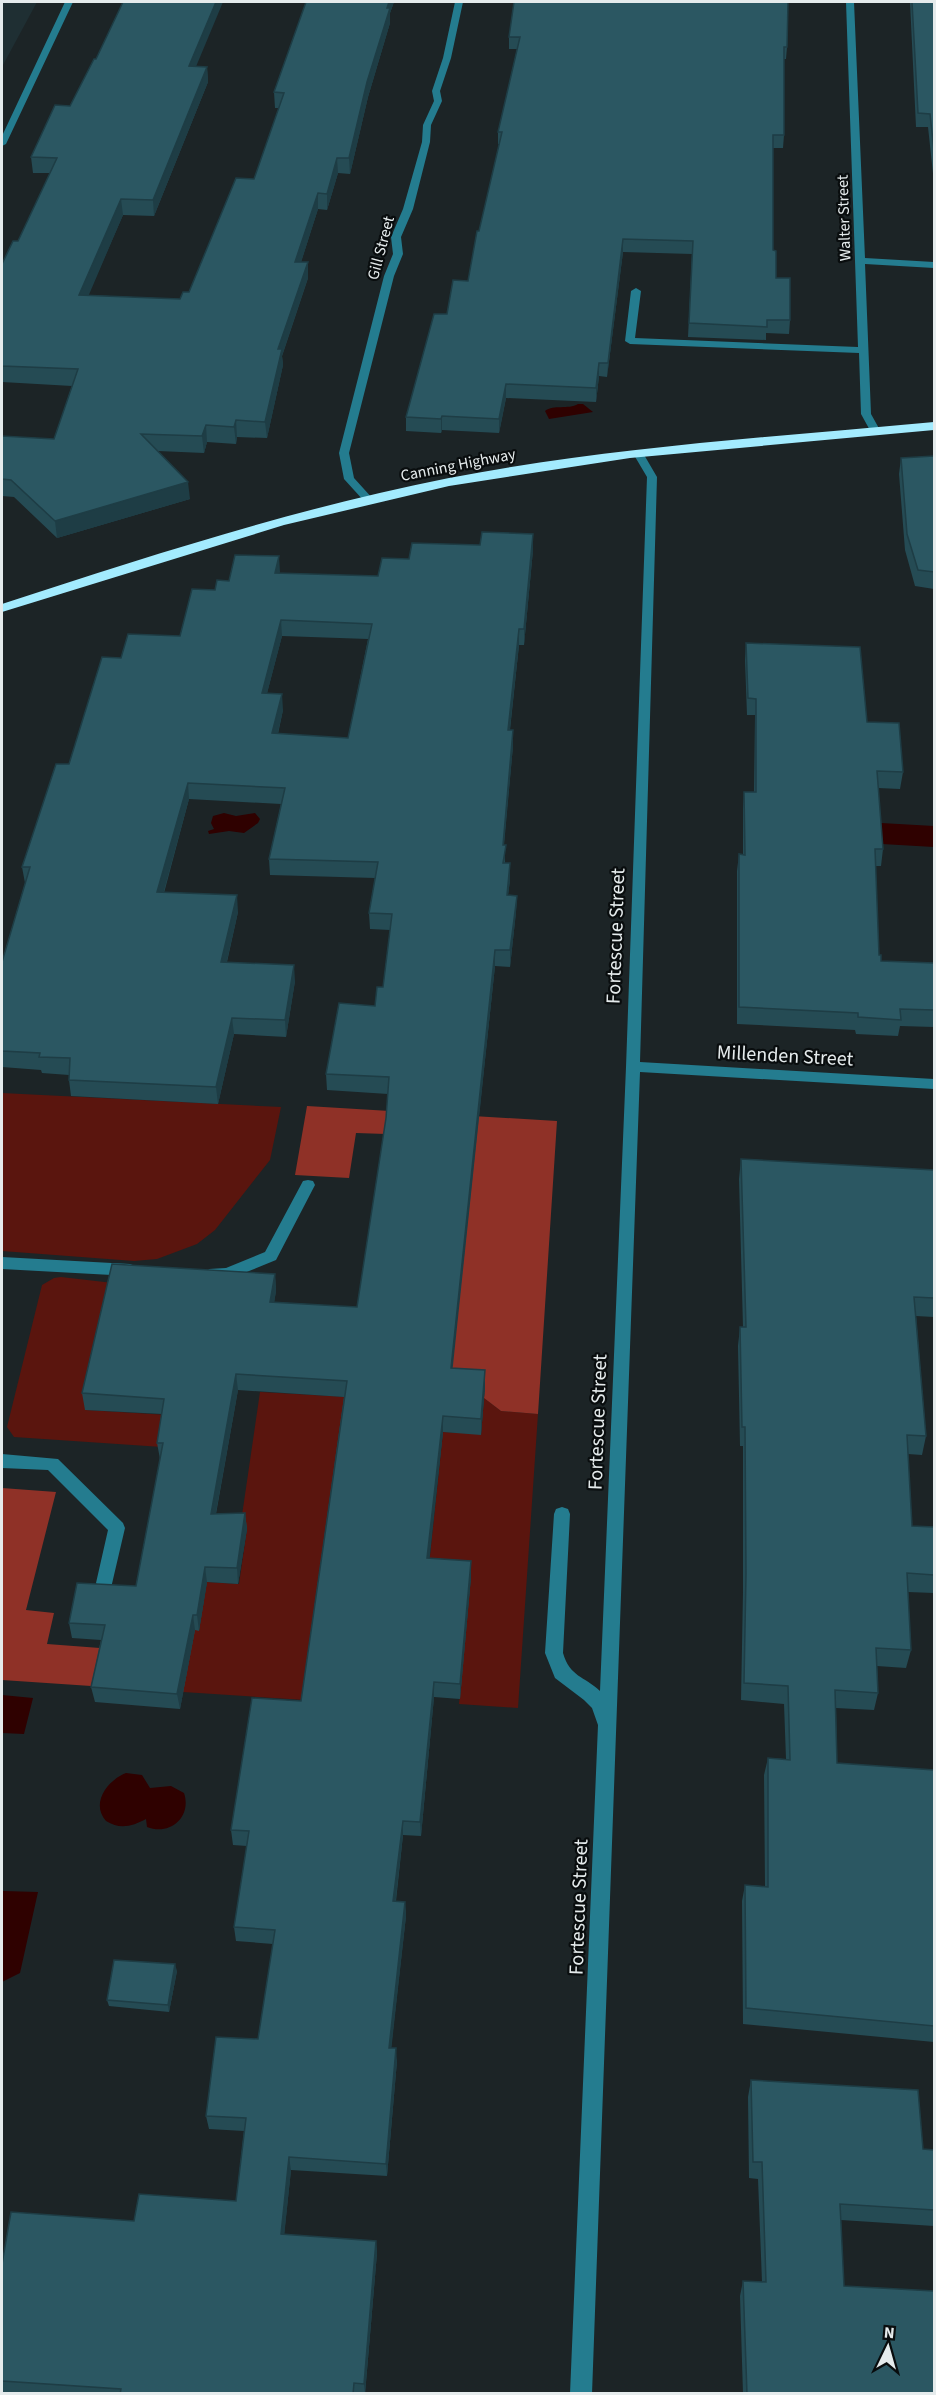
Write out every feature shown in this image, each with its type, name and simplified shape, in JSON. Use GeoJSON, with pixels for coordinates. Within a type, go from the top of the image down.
{"type":"FeatureCollection","features":[{"type":"Feature","properties":{"kind":"highway","name":"Canning Highway"},"geometry":{"type":"LineString","coordinates":[[2,608],[121,569],[368,499],[523,469],[639,455],[934,426]]}},
{"type":"Feature","properties":{"kind":"street"},"geometry":{"type":"LineString","coordinates":[[2,144],[69,2]]}},
{"type":"Feature","properties":{"kind":"street","name":"Gill Street"},"geometry":{"type":"LineString","coordinates":[[368,499],[349,479],[344,453],[389,276],[398,254],[396,237],[408,209],[426,142],[427,125],[438,101],[436,91],[447,58],[459,2]]}},
{"type":"Feature","properties":{"kind":"street","name":"Walter Street"},"geometry":{"type":"LineString","coordinates":[[850,2],[866,414],[876,432]]}},
{"type":"Feature","properties":{"kind":"street"},"geometry":{"type":"LineString","coordinates":[[860,261],[934,265]]}},
{"type":"Feature","properties":{"kind":"street"},"geometry":{"type":"LineString","coordinates":[[636,291],[630,341],[864,350]]}},
{"type":"Feature","properties":{"kind":"street","name":"Fortescue Street"},"geometry":{"type":"LineString","coordinates":[[581,2394],[633,1067],[652,477],[639,455]]}},
{"type":"Feature","properties":{"kind":"street","name":"Millenden Street"},"geometry":{"type":"LineString","coordinates":[[633,1067],[934,1084]]}},
{"type":"Feature","properties":{"kind":"street"},"geometry":{"type":"LineString","coordinates":[[204,1273],[227,1274],[271,1256],[308,1185]]}},
{"type":"Feature","properties":{"kind":"street"},"geometry":{"type":"LineString","coordinates":[[2,1263],[147,1270]]}},
{"type":"Feature","properties":{"kind":"street"},"geometry":{"type":"LineString","coordinates":[[2,1461],[52,1464],[117,1528],[105,1583]]}},
{"type":"Feature","properties":{"kind":"street"},"geometry":{"type":"LineString","coordinates":[[562,1514],[554,1653],[556,1667],[564,1677],[598,1702],[607,1728]]}},
{"type":"Feature","properties":{"kind":"shaded area"},"geometry":{"type":"Polygon","coordinates":[[[2,2],[37,2],[3,65],[2,65],[2,2]]]}},
{"type":"Feature","properties":{"kind":"shaded area"},"geometry":{"type":"Polygon","coordinates":[[[583,404],[593,412],[549,419],[545,411],[570,407],[583,404]]]}},
{"type":"Feature","properties":{"kind":"shaded area"},"geometry":{"type":"Polygon","coordinates":[[[224,813],[236,816],[255,813],[260,819],[244,833],[229,831],[209,834],[208,831],[214,829],[211,823],[213,816],[224,813]]]}},
{"type":"Feature","properties":{"kind":"shaded area"},"geometry":{"type":"Polygon","coordinates":[[[881,823],[934,826],[934,847],[882,844],[881,823]]]}},
{"type":"Feature","properties":{"kind":"shaded area"},"geometry":{"type":"Polygon","coordinates":[[[2,1093],[281,1107],[270,1160],[215,1230],[197,1244],[157,1259],[134,1261],[2,1251],[2,1093]]]}},
{"type":"Feature","properties":{"kind":"shaded area"},"geometry":{"type":"Polygon","coordinates":[[[307,1106],[557,1121],[538,1414],[501,1411],[484,1398],[485,1386],[451,1384],[386,1134],[356,1133],[349,1178],[295,1175],[307,1106]]]}},
{"type":"Feature","properties":{"kind":"shaded area"},"geometry":{"type":"Polygon","coordinates":[[[61,1277],[113,1283],[86,1410],[168,1415],[162,1447],[14,1437],[7,1427],[42,1285],[61,1277]]]}},
{"type":"Feature","properties":{"kind":"shaded area"},"geometry":{"type":"Polygon","coordinates":[[[260,1392],[348,1397],[305,1700],[91,1686],[100,1648],[180,1629],[199,1630],[207,1582],[239,1584],[247,1529],[240,1529],[260,1392]]]}},
{"type":"Feature","properties":{"kind":"shaded area"},"geometry":{"type":"Polygon","coordinates":[[[484,1398],[501,1411],[538,1414],[518,1708],[459,1704],[471,1577],[428,1574],[443,1432],[481,1434],[484,1398]]]}},
{"type":"Feature","properties":{"kind":"shaded area"},"geometry":{"type":"Polygon","coordinates":[[[2,1488],[56,1492],[26,1610],[54,1613],[47,1644],[100,1648],[91,1686],[2,1680],[2,1488]]]}},
{"type":"Feature","properties":{"kind":"shaded area"},"geometry":{"type":"Polygon","coordinates":[[[2,1695],[33,1698],[24,1734],[2,1733],[2,1695]]]}},
{"type":"Feature","properties":{"kind":"shaded area"},"geometry":{"type":"Polygon","coordinates":[[[126,1773],[142,1775],[150,1788],[171,1786],[184,1793],[186,1802],[182,1817],[171,1827],[164,1829],[147,1827],[146,1819],[126,1826],[106,1821],[100,1807],[103,1793],[113,1781],[126,1773]]]}},
{"type":"Feature","properties":{"kind":"shaded area"},"geometry":{"type":"Polygon","coordinates":[[[3,1891],[38,1892],[20,1973],[2,1982],[3,1891]]]}},
{"type":"Feature","properties":{"kind":"building"},"geometry":{"type":"Polygon","coordinates":[[[123,2],[216,2],[189,66],[207,67],[153,200],[121,199],[79,295],[180,299],[183,292],[189,292],[236,178],[254,179],[284,93],[274,92],[306,2],[389,2],[387,8],[390,8],[367,82],[349,158],[337,158],[327,194],[318,193],[295,262],[308,262],[278,349],[282,349],[265,422],[236,420],[234,427],[206,425],[202,436],[141,434],[188,482],[55,521],[11,480],[2,479],[2,436],[54,439],[78,369],[2,366],[2,264],[13,241],[18,241],[57,158],[31,157],[55,105],[70,106],[96,59],[123,2]]]}},
{"type":"Feature","properties":{"kind":"building"},"geometry":{"type":"Polygon","coordinates":[[[514,2],[788,2],[787,47],[784,47],[784,135],[773,135],[773,250],[776,251],[776,278],[790,278],[790,320],[767,320],[767,327],[689,323],[693,241],[623,239],[608,363],[599,363],[596,388],[506,384],[499,419],[406,417],[434,314],[447,314],[453,280],[468,281],[477,231],[479,231],[502,132],[498,132],[520,37],[509,37],[514,2]]]}},
{"type":"Feature","properties":{"kind":"building"},"geometry":{"type":"Polygon","coordinates":[[[912,2],[934,2],[934,151],[930,114],[918,113],[912,2]]]}},
{"type":"Feature","properties":{"kind":"building"},"geometry":{"type":"Polygon","coordinates":[[[934,456],[934,572],[918,570],[907,534],[901,458],[934,456]]]}},
{"type":"Feature","properties":{"kind":"building"},"geometry":{"type":"Polygon","coordinates":[[[482,532],[533,534],[524,629],[519,629],[508,730],[513,730],[503,863],[510,863],[507,895],[517,896],[510,950],[495,950],[451,1368],[485,1370],[481,1419],[443,1416],[427,1558],[471,1561],[460,1684],[434,1682],[420,1822],[403,1821],[393,1901],[405,1902],[389,2048],[396,2048],[386,2164],[289,2157],[281,2234],[376,2241],[364,2384],[354,2383],[353,2394],[120,2394],[121,2389],[2,2381],[2,2264],[11,2212],[134,2221],[139,2194],[236,2201],[246,2118],[206,2116],[216,2037],[258,2039],[275,1930],[234,1927],[249,1831],[231,1830],[252,1698],[301,1701],[347,1381],[236,1374],[211,1514],[245,1513],[237,1568],[205,1567],[197,1615],[193,1615],[177,1694],[91,1687],[105,1625],[69,1623],[77,1583],[136,1586],[163,1443],[157,1443],[164,1399],[82,1393],[112,1264],[275,1274],[270,1302],[357,1307],[386,1118],[389,1077],[326,1074],[339,1003],[375,1006],[377,987],[383,987],[392,914],[369,913],[378,862],[269,859],[285,788],[188,783],[157,892],[237,895],[221,962],[294,965],[285,1020],[232,1018],[216,1087],[69,1080],[70,1058],[39,1057],[40,1053],[2,1051],[2,962],[30,867],[22,867],[56,764],[69,764],[102,657],[121,658],[128,634],[180,636],[192,589],[215,590],[217,580],[229,581],[235,555],[279,556],[275,573],[378,576],[382,558],[409,559],[412,543],[480,545],[482,532]],[[281,620],[262,693],[282,694],[272,733],[348,738],[372,624],[281,620]]]}},
{"type":"Feature","properties":{"kind":"building"},"geometry":{"type":"Polygon","coordinates":[[[746,643],[860,647],[867,722],[899,723],[903,772],[877,771],[883,849],[875,849],[879,955],[881,955],[881,961],[934,963],[934,1010],[900,1009],[901,1020],[858,1017],[858,1013],[739,1007],[739,854],[745,855],[744,792],[756,792],[756,699],[748,698],[746,643]]]}},
{"type":"Feature","properties":{"kind":"building"},"geometry":{"type":"Polygon","coordinates":[[[741,1159],[934,1170],[934,1298],[914,1297],[926,1436],[907,1435],[912,1526],[934,1527],[934,1575],[907,1573],[911,1650],[876,1648],[878,1693],[835,1690],[837,1763],[934,1770],[934,2026],[746,2008],[745,1885],[768,1887],[768,1758],[790,1760],[788,1686],[744,1683],[745,1427],[742,1427],[740,1327],[746,1327],[741,1159]]]}},
{"type":"Feature","properties":{"kind":"building"},"geometry":{"type":"Polygon","coordinates":[[[114,1960],[175,1964],[168,2005],[107,2000],[114,1960]]]}},
{"type":"Feature","properties":{"kind":"building"},"geometry":{"type":"Polygon","coordinates":[[[751,2080],[918,2090],[923,2149],[934,2150],[934,2210],[840,2204],[844,2286],[934,2291],[934,2394],[747,2394],[743,2281],[766,2282],[762,2162],[753,2162],[751,2080]]]}}]}
